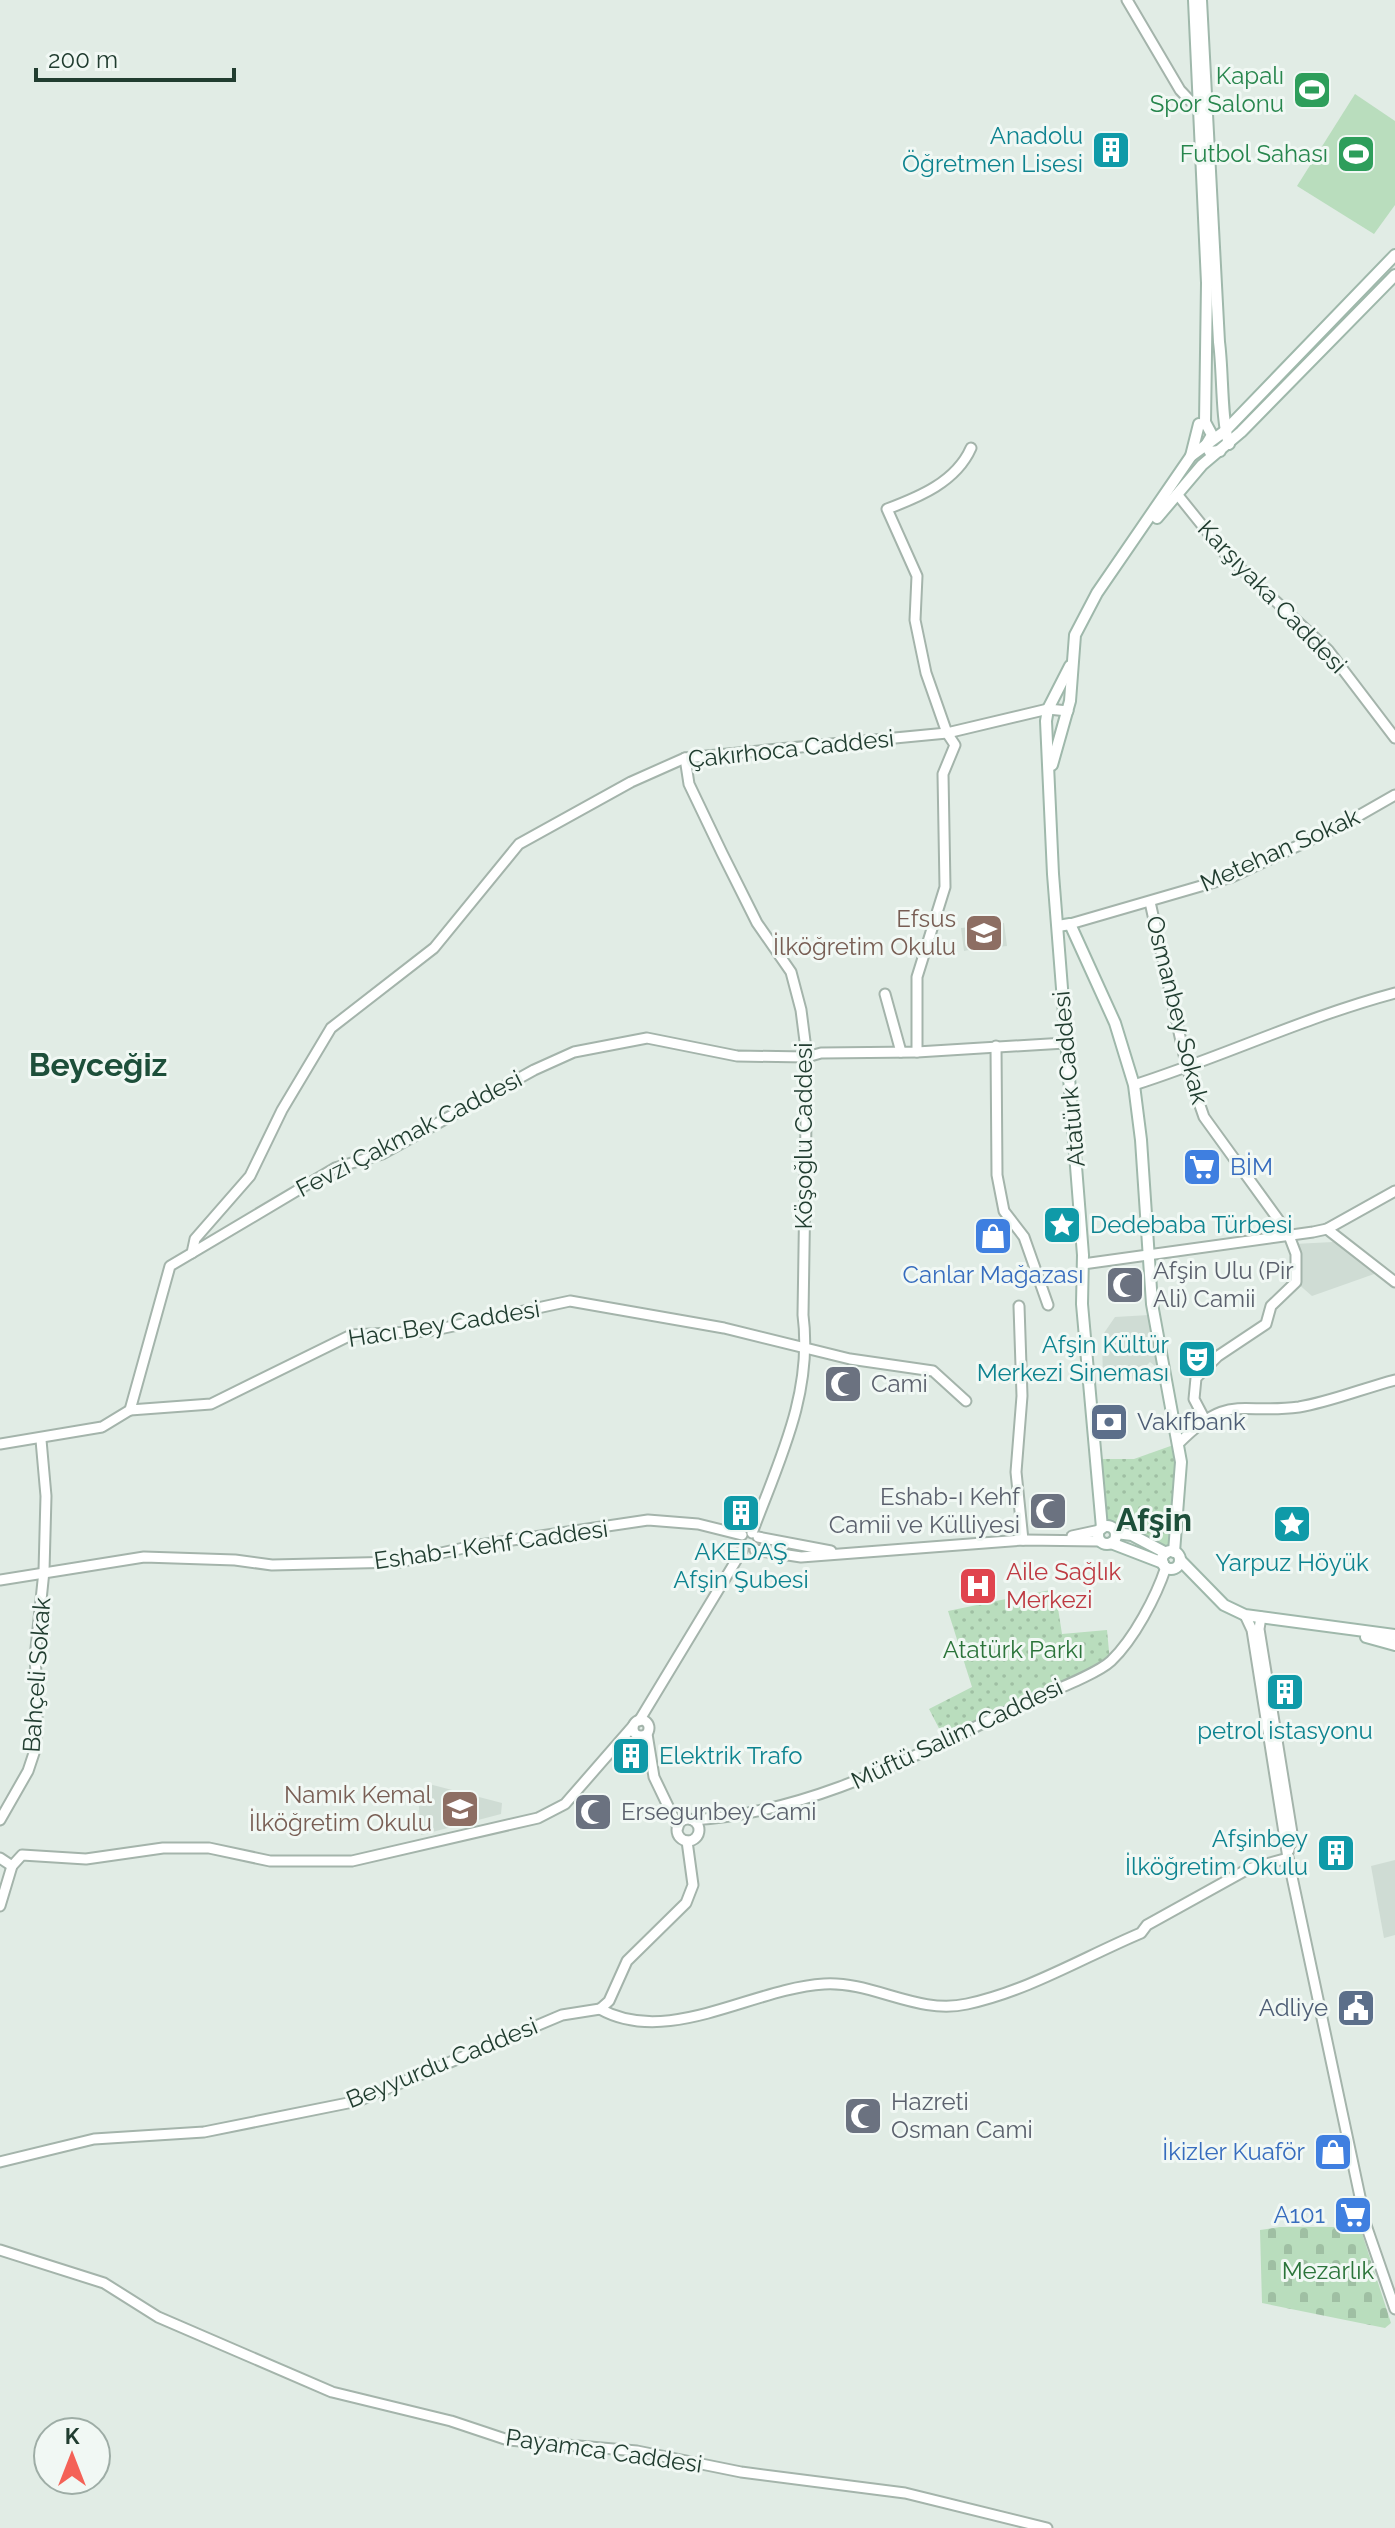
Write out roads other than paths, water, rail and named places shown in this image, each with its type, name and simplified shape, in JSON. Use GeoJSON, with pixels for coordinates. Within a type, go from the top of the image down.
{"type":"FeatureCollection","features":[{"type":"Feature","properties":{"kind":"main road"},"geometry":{"type":"LineString","coordinates":[[1194,0],[1207,283],[1205,422],[1212,435],[1206,445],[1210,452],[1225,447]]}},
{"type":"Feature","properties":{"kind":"main road"},"geometry":{"type":"LineString","coordinates":[[1201,0],[1225,447]]}},
{"type":"Feature","properties":{"kind":"main road","name":"Atatürk Caddesi"},"geometry":{"type":"LineString","coordinates":[[1049,775],[1068,711],[1075,635],[1097,593],[1191,456],[1225,431],[1395,255]]}},
{"type":"Feature","properties":{"kind":"main road"},"geometry":{"type":"LineString","coordinates":[[1125,556],[1202,465],[1225,447],[1395,275]]}},
{"type":"Feature","properties":{"kind":"main road"},"geometry":{"type":"LineString","coordinates":[[1191,456],[1199,424]]}},
{"type":"Feature","properties":{"kind":"main road","name":"Atatürk Caddesi"},"geometry":{"type":"LineString","coordinates":[[1070,666],[1048,709],[1049,775],[1064,925],[1065,1043],[1083,1264],[1082,1304],[1106,1535]]}},
{"type":"Feature","properties":{"kind":"main road"},"geometry":{"type":"LineString","coordinates":[[1064,925],[1115,1023],[1134,1085],[1152,1304],[1179,1443],[1170,1561]]}},
{"type":"Feature","properties":{"kind":"main road"},"geometry":{"type":"LineString","coordinates":[[1106,1535],[1170,1561]]}},
{"type":"Feature","properties":{"kind":"main road"},"geometry":{"type":"LineString","coordinates":[[1106,1535],[1132,1535],[1201,1583],[1224,1605],[1245,1615],[1395,1635]]}},
{"type":"Feature","properties":{"kind":"main road"},"geometry":{"type":"LineString","coordinates":[[1329,1626],[1395,1645]]}},
{"type":"Feature","properties":{"kind":"street"},"geometry":{"type":"LineString","coordinates":[[1127,0],[1180,90],[1197,108]]}},
{"type":"Feature","properties":{"kind":"street"},"geometry":{"type":"LineString","coordinates":[[917,1052],[919,965],[945,887],[943,774],[955,745],[947,733],[926,673],[915,620],[917,576],[887,509],[918,497],[941,483],[954,473],[971,448]]}},
{"type":"Feature","properties":{"kind":"street","name":"Karşıyaka Caddesi"},"geometry":{"type":"LineString","coordinates":[[1177,494],[1226,555],[1328,650],[1395,738]]}},
{"type":"Feature","properties":{"kind":"street","name":"Çakırhoca Caddesi"},"geometry":{"type":"LineString","coordinates":[[130,1410],[170,1266],[192,1253],[195,1239],[250,1176],[282,1110],[331,1028],[434,948],[519,844],[631,782],[685,758],[947,733],[1048,709],[1068,711]]}},
{"type":"Feature","properties":{"kind":"street","name":"Köşoğlu Caddesi"},"geometry":{"type":"LineString","coordinates":[[685,758],[689,784],[722,853],[757,923],[791,972],[807,1057],[803,1315],[807,1350],[799,1407],[755,1535],[755,1550]]}},
{"type":"Feature","properties":{"kind":"street","name":"Metehan Sokak"},"geometry":{"type":"LineString","coordinates":[[1064,925],[1232,877],[1395,795]]}},
{"type":"Feature","properties":{"kind":"street","name":"Osmanbey Sokak"},"geometry":{"type":"LineString","coordinates":[[1150,902],[1187,1068],[1204,1117],[1288,1233]]}},
{"type":"Feature","properties":{"kind":"street"},"geometry":{"type":"LineString","coordinates":[[1134,1085],[1187,1068],[1332,1010],[1395,993]]}},
{"type":"Feature","properties":{"kind":"street"},"geometry":{"type":"LineString","coordinates":[[885,994],[901,1052]]}},
{"type":"Feature","properties":{"kind":"street","name":"Fevzi Çakmak Caddesi"},"geometry":{"type":"LineString","coordinates":[[192,1253],[335,1168],[382,1154],[534,1070],[574,1052],[647,1038],[737,1056],[807,1057],[821,1053],[917,1052],[1065,1043]]}},
{"type":"Feature","properties":{"kind":"street"},"geometry":{"type":"LineString","coordinates":[[996,1046],[998,1181],[1004,1211],[1024,1237],[1048,1305]]}},
{"type":"Feature","properties":{"kind":"street"},"geometry":{"type":"LineString","coordinates":[[1083,1264],[1199,1250],[1327,1229],[1395,1191]]}},
{"type":"Feature","properties":{"kind":"street"},"geometry":{"type":"LineString","coordinates":[[1327,1229],[1395,1282]]}},
{"type":"Feature","properties":{"kind":"street"},"geometry":{"type":"LineString","coordinates":[[1204,1418],[1194,1399],[1196,1378],[1218,1356],[1266,1324],[1271,1306],[1296,1282],[1296,1254],[1288,1233]]}},
{"type":"Feature","properties":{"kind":"street","name":"Hacı Bey Caddesi"},"geometry":{"type":"LineString","coordinates":[[0,1444],[41,1440],[102,1427],[130,1410],[211,1404],[351,1335],[430,1331],[570,1301],[724,1328],[807,1350],[933,1371],[966,1401]]}},
{"type":"Feature","properties":{"kind":"street"},"geometry":{"type":"LineString","coordinates":[[1019,1306],[1022,1396],[1016,1472],[1023,1540]]}},
{"type":"Feature","properties":{"kind":"street"},"geometry":{"type":"LineString","coordinates":[[1179,1443],[1204,1418],[1246,1406],[1298,1407],[1395,1380]]}},
{"type":"Feature","properties":{"kind":"street","name":"Bahçeli Sokak"},"geometry":{"type":"LineString","coordinates":[[0,1820],[28,1771],[35,1750],[38,1702],[35,1658],[44,1571],[46,1496],[41,1440]]}},
{"type":"Feature","properties":{"kind":"street","name":"Eshab-ı Kehf Caddesi"},"geometry":{"type":"LineString","coordinates":[[0,1580],[144,1557],[235,1560],[272,1565],[400,1562],[473,1546],[648,1520],[698,1524],[742,1535]]}},
{"type":"Feature","properties":{"kind":"street"},"geometry":{"type":"LineString","coordinates":[[0,1906],[12,1866],[22,1855],[86,1859],[163,1848],[209,1848],[270,1861],[352,1861],[538,1818],[565,1804],[616,1748],[641,1729],[653,1696],[743,1549],[742,1535],[755,1535],[842,1554]]}},
{"type":"Feature","properties":{"kind":"street"},"geometry":{"type":"LineString","coordinates":[[743,1549],[801,1557],[1106,1535]]}},
{"type":"Feature","properties":{"kind":"street"},"geometry":{"type":"LineString","coordinates":[[770,1555],[774,1540]]}},
{"type":"Feature","properties":{"kind":"street","name":"Müftü Salim Caddesi"},"geometry":{"type":"LineString","coordinates":[[685,1822],[721,1819],[821,1796],[898,1765],[1110,1662],[1156,1597],[1170,1561]]}},
{"type":"Feature","properties":{"kind":"street"},"geometry":{"type":"LineString","coordinates":[[1245,1615],[1252,1630],[1288,1858],[1366,2225],[1395,2309]]}},
{"type":"Feature","properties":{"kind":"street"},"geometry":{"type":"LineString","coordinates":[[1261,1617],[1259,1629],[1292,1833],[1288,1858]]}},
{"type":"Feature","properties":{"kind":"street"},"geometry":{"type":"LineString","coordinates":[[641,1729],[654,1777],[669,1804],[694,1837],[693,1885],[686,1903],[627,1961],[609,2001],[600,2009],[616,2018],[686,2020],[789,1988],[824,1984],[851,1984],[921,2004],[973,2003],[1076,1964],[1141,1933],[1147,1925],[1248,1869],[1288,1858]]}},
{"type":"Feature","properties":{"kind":"street"},"geometry":{"type":"LineString","coordinates":[[685,1822],[679,1836],[694,1837],[721,1819]]}},
{"type":"Feature","properties":{"kind":"street"},"geometry":{"type":"LineString","coordinates":[[0,1858],[12,1866]]}},
{"type":"Feature","properties":{"kind":"street"},"geometry":{"type":"LineString","coordinates":[[609,2001],[616,2018]]}},
{"type":"Feature","properties":{"kind":"street","name":"Beyyurdu Caddesi"},"geometry":{"type":"LineString","coordinates":[[0,2162],[94,2139],[204,2132],[358,2101],[548,2020],[600,2009]]}},
{"type":"Feature","properties":{"kind":"street","name":"Payamca Caddesi"},"geometry":{"type":"LineString","coordinates":[[0,2250],[104,2283],[158,2317],[332,2392],[451,2421],[508,2440],[637,2451],[741,2472],[905,2493],[1047,2528]]}},
{"type":"Feature","properties":{"kind":"place","name":"Kapalı Spor Salonu"},"geometry":{"type":"Point","coordinates":[1312,90]}},
{"type":"Feature","properties":{"kind":"place","name":"Anadolu Öğretmen Lisesi"},"geometry":{"type":"Point","coordinates":[1111,150]}},
{"type":"Feature","properties":{"kind":"place","name":"Futbol Sahası"},"geometry":{"type":"Point","coordinates":[1356,154]}},
{"type":"Feature","properties":{"kind":"place","name":"Efsus İlköğretim Okulu"},"geometry":{"type":"Point","coordinates":[984,933]}},
{"type":"Feature","properties":{"kind":"place","name":"BİM"},"geometry":{"type":"Point","coordinates":[1202,1167]}},
{"type":"Feature","properties":{"kind":"place","name":"Dedebaba Türbesi"},"geometry":{"type":"Point","coordinates":[1062,1225]}},
{"type":"Feature","properties":{"kind":"place","name":"Canlar Mağazası"},"geometry":{"type":"Point","coordinates":[993,1236]}},
{"type":"Feature","properties":{"kind":"place","name":"Afşin Ulu (Pir Ali) Camii"},"geometry":{"type":"Point","coordinates":[1125,1285]}},
{"type":"Feature","properties":{"kind":"place","name":"Afşin Kültür Merkezi Sineması"},"geometry":{"type":"Point","coordinates":[1197,1359]}},
{"type":"Feature","properties":{"kind":"place","name":"Cami"},"geometry":{"type":"Point","coordinates":[843,1384]}},
{"type":"Feature","properties":{"kind":"place","name":"Vakıfbank"},"geometry":{"type":"Point","coordinates":[1109,1422]}},
{"type":"Feature","properties":{"kind":"place","name":"Eshab-ı Kehf Camii ve Külliyesi"},"geometry":{"type":"Point","coordinates":[1048,1511]}},
{"type":"Feature","properties":{"kind":"place","name":"AKEDAŞ Afşin Şubesi"},"geometry":{"type":"Point","coordinates":[741,1513]}},
{"type":"Feature","properties":{"kind":"place","name":"Yarpuz Höyük"},"geometry":{"type":"Point","coordinates":[1292,1524]}},
{"type":"Feature","properties":{"kind":"place","name":"Aile Sağlık Merkezi"},"geometry":{"type":"Point","coordinates":[978,1586]}},
{"type":"Feature","properties":{"kind":"place","name":"petrol istasyonu"},"geometry":{"type":"Point","coordinates":[1285,1692]}},
{"type":"Feature","properties":{"kind":"place","name":"Elektrik Trafo"},"geometry":{"type":"Point","coordinates":[631,1756]}},
{"type":"Feature","properties":{"kind":"place","name":"Namık Kemal İlköğretim Okulu"},"geometry":{"type":"Point","coordinates":[460,1809]}},
{"type":"Feature","properties":{"kind":"place","name":"Ersegunbey Cami"},"geometry":{"type":"Point","coordinates":[593,1812]}},
{"type":"Feature","properties":{"kind":"place","name":"Afşinbey İlköğretim Okulu"},"geometry":{"type":"Point","coordinates":[1336,1853]}},
{"type":"Feature","properties":{"kind":"place","name":"Adliye"},"geometry":{"type":"Point","coordinates":[1356,2008]}},
{"type":"Feature","properties":{"kind":"place","name":"Hazreti Osman Cami"},"geometry":{"type":"Point","coordinates":[863,2116]}},
{"type":"Feature","properties":{"kind":"place","name":"İkizler Kuaför"},"geometry":{"type":"Point","coordinates":[1333,2152]}},
{"type":"Feature","properties":{"kind":"place","name":"A101"},"geometry":{"type":"Point","coordinates":[1353,2215]}},
{"type":"Feature","properties":{"kind":"district","name":"Beyceğiz"},"geometry":{"type":"Point","coordinates":[98,1065]}},
{"type":"Feature","properties":{"kind":"district","name":"Afşin"},"geometry":{"type":"Point","coordinates":[1154,1520]}},
{"type":"Feature","properties":{"kind":"park label","name":"Atatürk Parkı"},"geometry":{"type":"Point","coordinates":[1013,1650]}},
{"type":"Feature","properties":{"kind":"park label","name":"Mezarlık"},"geometry":{"type":"Point","coordinates":[1328,2271]}}]}
